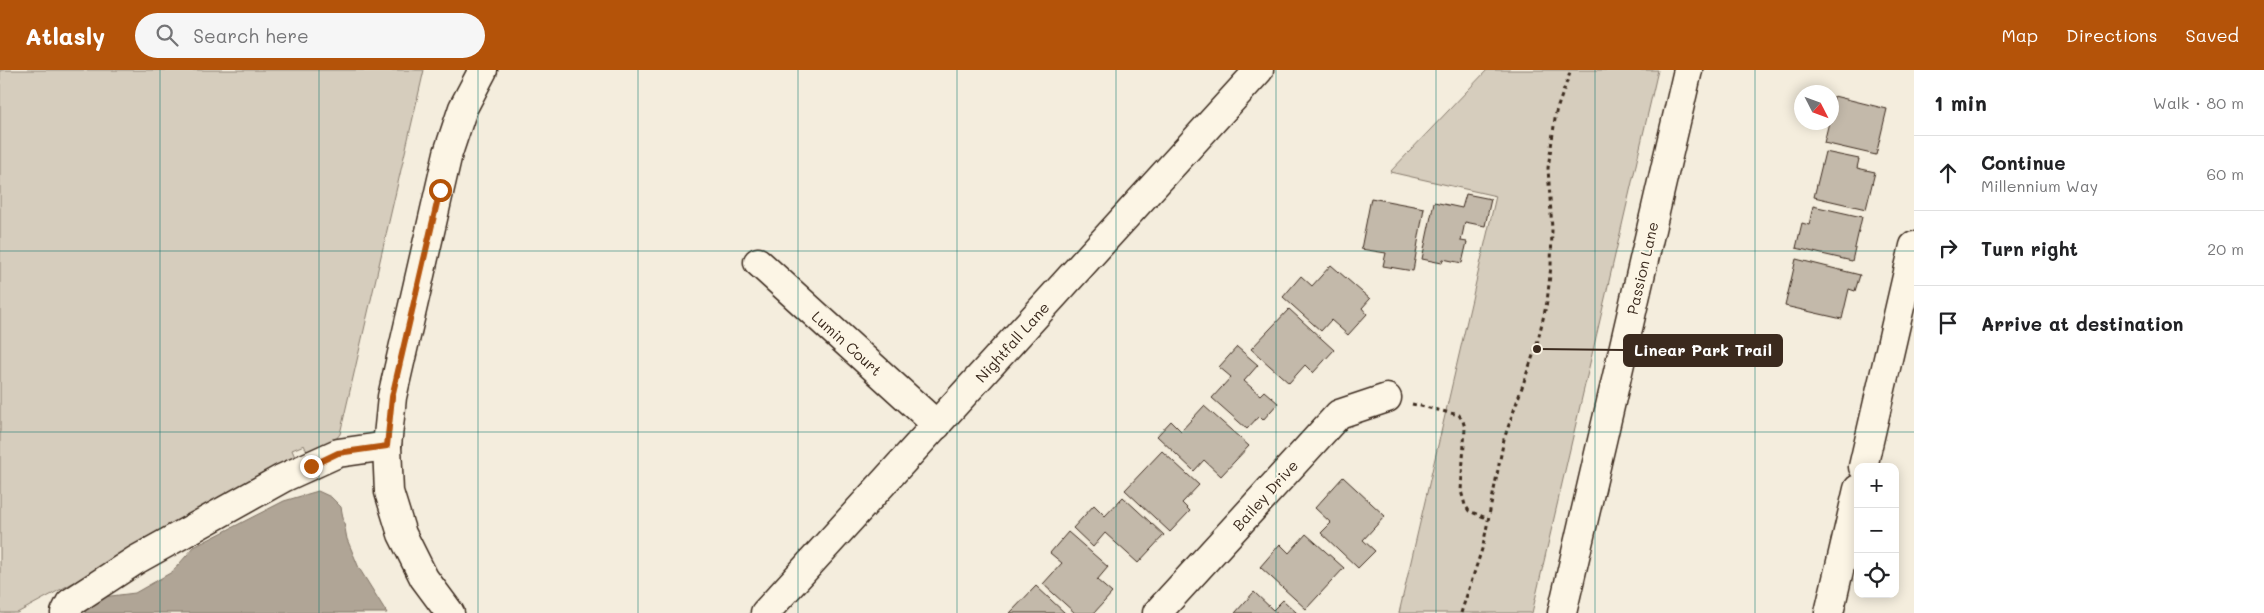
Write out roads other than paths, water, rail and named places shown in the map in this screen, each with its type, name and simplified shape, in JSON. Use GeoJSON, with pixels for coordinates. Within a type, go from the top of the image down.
{"type":"FeatureCollection","features":[{"type":"Feature","properties":{"kind":"street"},"geometry":{"type":"LineString","coordinates":[[450,613],[424,578],[402,534],[389,492],[387,446],[392,397],[448,153],[463,108],[482,70]]}},
{"type":"Feature","properties":{"kind":"street","name":"Nightfall Lane"},"geometry":{"type":"LineString","coordinates":[[766,613],[1259,70]]}},
{"type":"Feature","properties":{"kind":"street","name":"Passion Lane"},"geometry":{"type":"LineString","coordinates":[[1562,613],[1688,70]]}},
{"type":"Feature","properties":{"kind":"street"},"geometry":{"type":"LineString","coordinates":[[1864,463],[1914,246]]}},
{"type":"Feature","properties":{"kind":"street","name":"Lumin Court"},"geometry":{"type":"LineString","coordinates":[[758,262],[937,425]]}},
{"type":"Feature","properties":{"kind":"street","name":"Bailey Drive"},"geometry":{"type":"LineString","coordinates":[[1157,613],[1339,414],[1387,398]]}},
{"type":"Feature","properties":{"kind":"street"},"geometry":{"type":"LineString","coordinates":[[65,613],[70,603],[136,560],[283,478],[338,453],[387,446]]}},
{"type":"Feature","properties":{"kind":"street"},"geometry":{"type":"LineString","coordinates":[[1829,613],[1854,507]]}},
{"type":"Feature","properties":{"kind":"place","name":"Linear Park Trail"},"geometry":{"type":"Point","coordinates":[1537,349]}}]}
